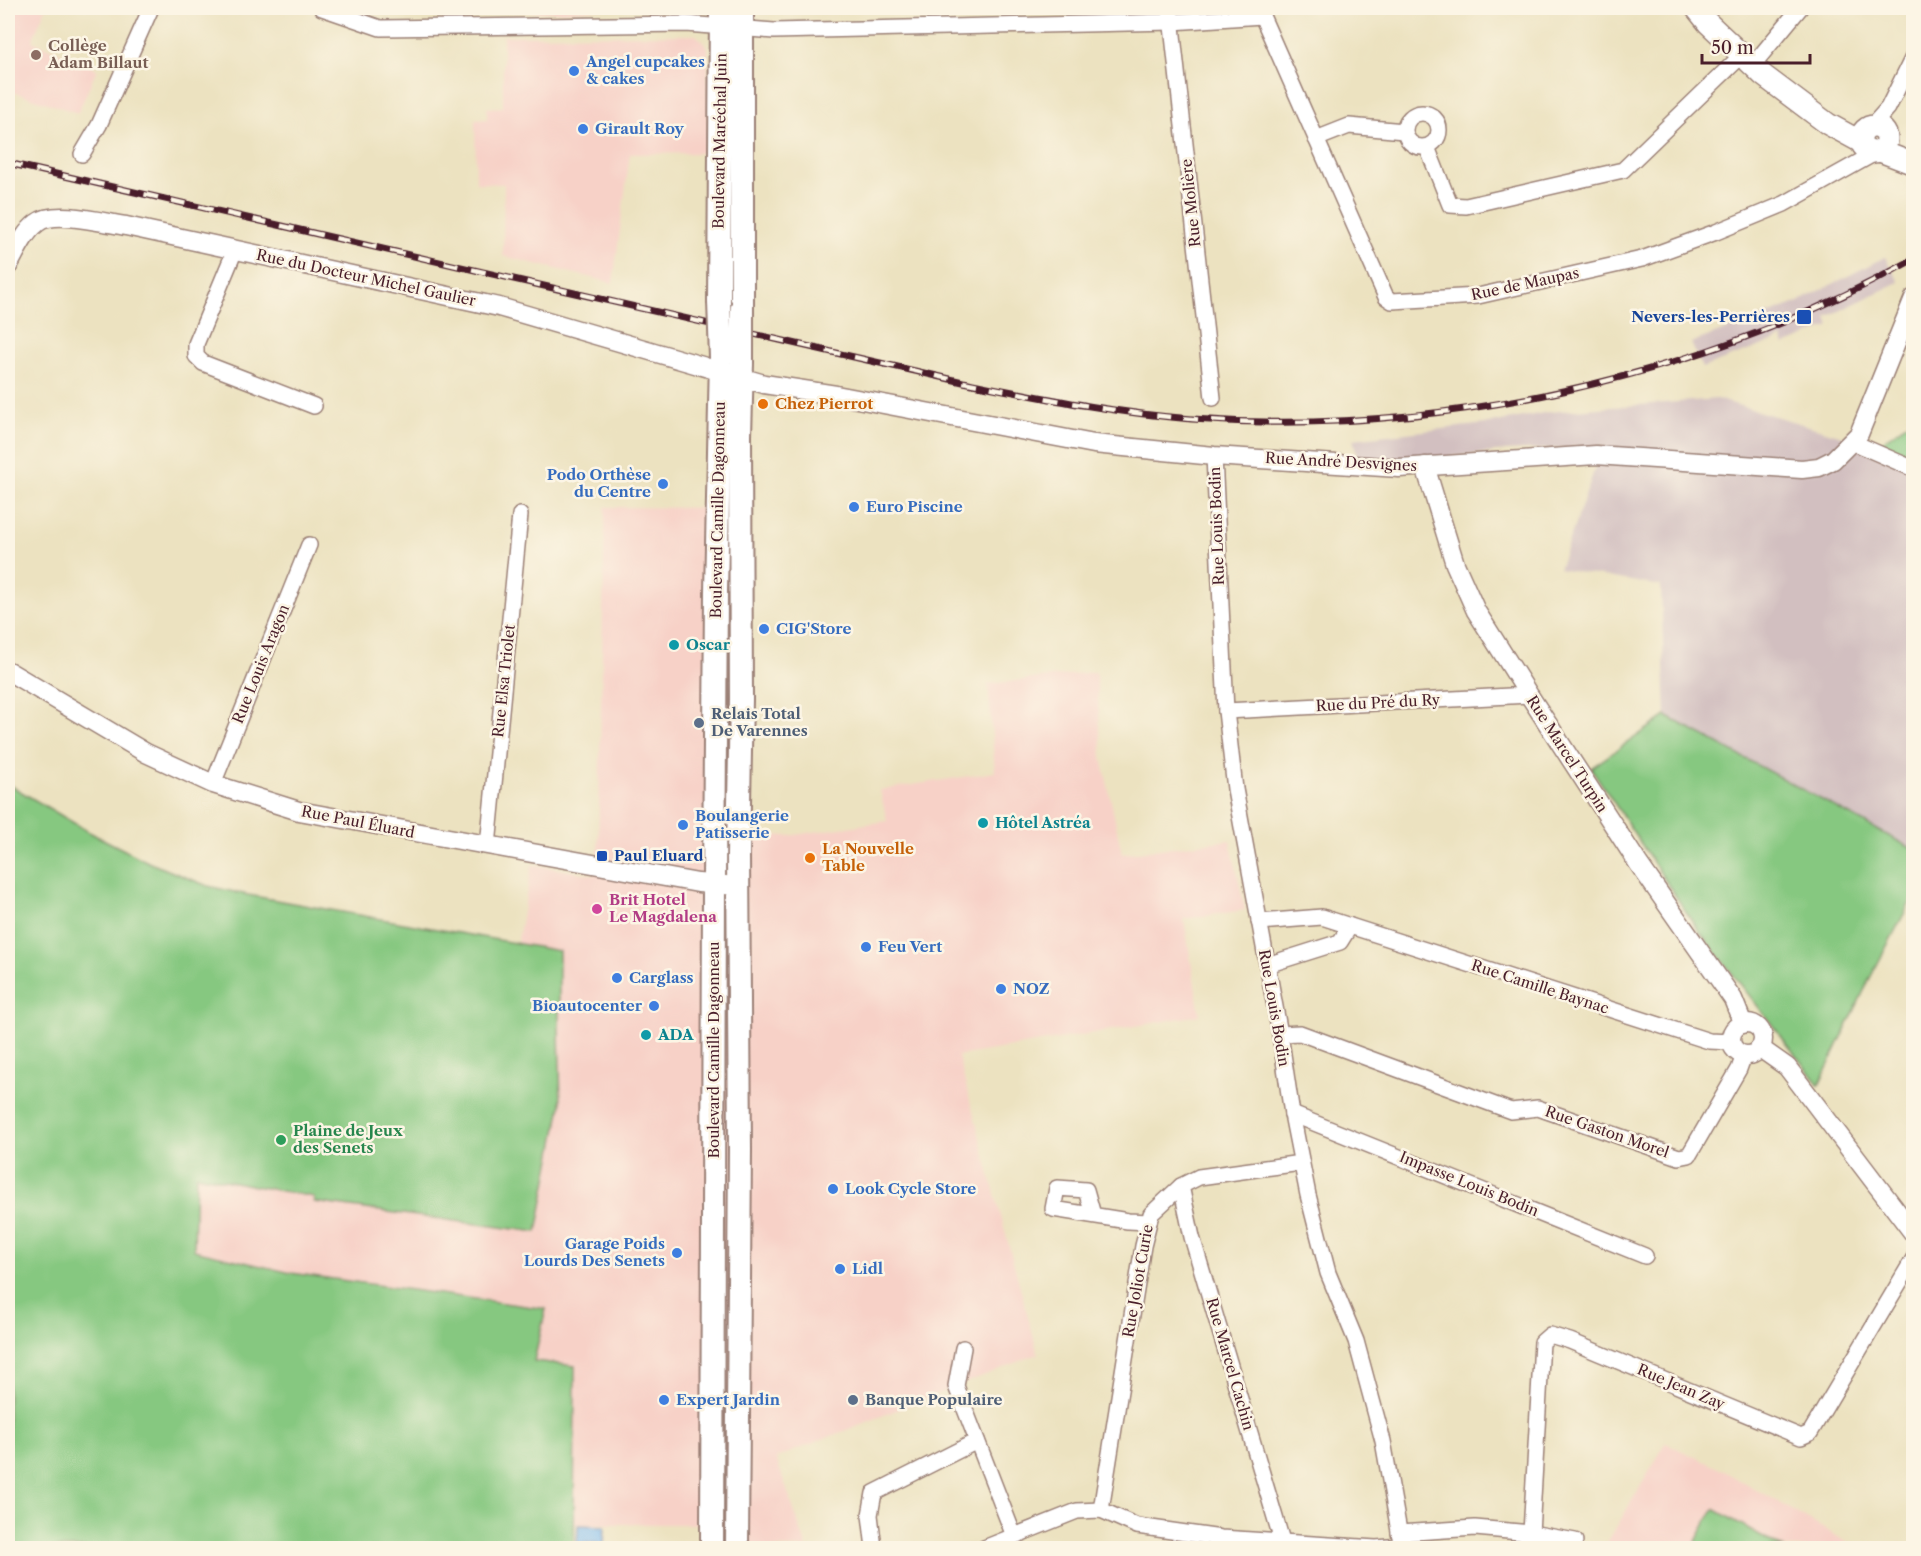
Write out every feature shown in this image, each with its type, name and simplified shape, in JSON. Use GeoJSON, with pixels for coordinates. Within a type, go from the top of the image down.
{"type":"FeatureCollection","features":[{"type":"Feature","properties":{"kind":"main road"},"geometry":{"type":"LineString","coordinates":[[1696,8],[1747,61],[1791,97],[1911,163]]}},
{"type":"Feature","properties":{"kind":"main road","name":"Boulevard Maréchal Juin"},"geometry":{"type":"LineString","coordinates":[[731,16],[741,206],[730,304],[731,367]]}},
{"type":"Feature","properties":{"kind":"main road","name":"Boulevard Maréchal Juin"},"geometry":{"type":"LineString","coordinates":[[730,304],[719,255],[731,16]]}},
{"type":"Feature","properties":{"kind":"main road","name":"Boulevard Camille Dagonneau"},"geometry":{"type":"LineString","coordinates":[[712,1548],[716,602],[731,367]]}},
{"type":"Feature","properties":{"kind":"main road","name":"Boulevard Camille Dagonneau"},"geometry":{"type":"LineString","coordinates":[[731,367],[740,436],[741,699],[738,886],[740,1149],[737,1548]]}},
{"type":"Feature","properties":{"kind":"street"},"geometry":{"type":"LineString","coordinates":[[82,154],[99,125],[151,8]]}},
{"type":"Feature","properties":{"kind":"street"},"geometry":{"type":"LineString","coordinates":[[321,8],[380,28],[686,24],[731,16],[774,31],[1259,12]]}},
{"type":"Feature","properties":{"kind":"street"},"geometry":{"type":"LineString","coordinates":[[1427,147],[1450,205],[1466,206],[1623,170],[1747,61],[1800,8]]}},
{"type":"Feature","properties":{"kind":"street","name":"Rue de Maupas"},"geometry":{"type":"LineString","coordinates":[[1259,12],[1386,297],[1392,301],[1479,296],[1642,259],[1784,204],[1872,143]]}},
{"type":"Feature","properties":{"kind":"street","name":"Rue Molière"},"geometry":{"type":"LineString","coordinates":[[1171,15],[1213,398]]}},
{"type":"Feature","properties":{"kind":"street"},"geometry":{"type":"LineString","coordinates":[[1872,143],[1914,55]]}},
{"type":"Feature","properties":{"kind":"street"},"geometry":{"type":"LineString","coordinates":[[1424,113],[1434,118],[1439,128],[1436,140],[1427,147],[1416,147],[1405,136],[1404,131],[1412,116],[1424,113]]}},
{"type":"Feature","properties":{"kind":"street"},"geometry":{"type":"LineString","coordinates":[[1316,139],[1349,126],[1404,131]]}},
{"type":"Feature","properties":{"kind":"street","name":"Rue du Docteur Michel Gaulier"},"geometry":{"type":"LineString","coordinates":[[8,266],[33,227],[45,218],[65,217],[126,226],[499,307],[731,367]]}},
{"type":"Feature","properties":{"kind":"street"},"geometry":{"type":"LineString","coordinates":[[235,250],[196,344],[196,356],[203,363],[314,406]]}},
{"type":"Feature","properties":{"kind":"street","name":"Rue André Desvignes"},"geometry":{"type":"LineString","coordinates":[[731,367],[764,384],[836,395],[1094,444],[1214,456],[1399,468],[1596,455],[1802,469],[1818,467],[1833,460],[1858,434],[1914,298]]}},
{"type":"Feature","properties":{"kind":"street"},"geometry":{"type":"LineString","coordinates":[[1852,442],[1914,469]]}},
{"type":"Feature","properties":{"kind":"street","name":"Rue Louis Bodin"},"geometry":{"type":"LineString","coordinates":[[1214,456],[1226,711],[1235,789],[1301,1163],[1328,1273],[1356,1341],[1383,1441],[1401,1542]]}},
{"type":"Feature","properties":{"kind":"street","name":"Rue Marcel Turpin"},"geometry":{"type":"LineString","coordinates":[[1425,466],[1459,573],[1476,611],[1638,862],[1733,999],[1743,1024]]}},
{"type":"Feature","properties":{"kind":"street","name":"Rue Elsa Triolet"},"geometry":{"type":"LineString","coordinates":[[488,846],[520,515]]}},
{"type":"Feature","properties":{"kind":"street","name":"Rue Louis Aragon"},"geometry":{"type":"LineString","coordinates":[[213,784],[309,545]]}},
{"type":"Feature","properties":{"kind":"street","name":"Rue Paul Éluard"},"geometry":{"type":"LineString","coordinates":[[8,671],[146,753],[213,784],[299,811],[698,884],[738,886]]}},
{"type":"Feature","properties":{"kind":"street","name":"Rue du Pré du Ry"},"geometry":{"type":"LineString","coordinates":[[1226,711],[1529,695]]}},
{"type":"Feature","properties":{"kind":"street","name":"Rue Camille Baynac"},"geometry":{"type":"LineString","coordinates":[[1259,922],[1322,917],[1709,1041],[1745,1048]]}},
{"type":"Feature","properties":{"kind":"street"},"geometry":{"type":"LineString","coordinates":[[1267,965],[1340,942],[1350,926]]}},
{"type":"Feature","properties":{"kind":"street"},"geometry":{"type":"LineString","coordinates":[[1745,1048],[1763,1039],[1760,1029],[1752,1024],[1743,1024],[1735,1029],[1731,1037],[1745,1048],[1786,1067],[1914,1234]]}},
{"type":"Feature","properties":{"kind":"street","name":"Rue Gaston Morel"},"geometry":{"type":"LineString","coordinates":[[1280,1034],[1300,1033],[1511,1111],[1538,1108],[1679,1157],[1689,1155],[1739,1069],[1745,1048]]}},
{"type":"Feature","properties":{"kind":"street","name":"Impasse Louis Bodin"},"geometry":{"type":"LineString","coordinates":[[1292,1114],[1645,1256]]}},
{"type":"Feature","properties":{"kind":"street","name":"Rue Joliot Curie"},"geometry":{"type":"LineString","coordinates":[[1101,1510],[1143,1246],[1151,1214],[1181,1186],[1199,1177],[1301,1163]]}},
{"type":"Feature","properties":{"kind":"street","name":"Rue Marcel Cachin"},"geometry":{"type":"LineString","coordinates":[[1181,1186],[1192,1237],[1282,1541]]}},
{"type":"Feature","properties":{"kind":"street"},"geometry":{"type":"LineString","coordinates":[[1093,1215],[1149,1222]]}},
{"type":"Feature","properties":{"kind":"street","name":"Rue Jean Zay"},"geometry":{"type":"LineString","coordinates":[[1531,1533],[1542,1342],[1551,1335],[1801,1437],[1810,1433],[1914,1258]]}},
{"type":"Feature","properties":{"kind":"street"},"geometry":{"type":"LineString","coordinates":[[963,1348],[956,1386],[1014,1536]]}},
{"type":"Feature","properties":{"kind":"street"},"geometry":{"type":"LineString","coordinates":[[874,1548],[870,1515],[874,1493],[977,1441]]}},
{"type":"Feature","properties":{"kind":"street"},"geometry":{"type":"LineString","coordinates":[[984,1548],[1077,1511],[1101,1510],[1137,1526],[1220,1543],[1282,1541],[1376,1548],[1474,1528],[1531,1533],[1575,1541]]}},
{"type":"Feature","properties":{"kind":"shaded area","name":"Collège Adam Billaut"},"geometry":{"type":"Polygon","coordinates":[[[8,8],[46,8],[32,41],[97,69],[78,113],[10,91],[8,97],[8,8]]]}},
{"type":"Feature","properties":{"kind":"shaded area"},"geometry":{"type":"Polygon","coordinates":[[[417,8],[609,8],[562,12],[427,11],[417,8]]]}},
{"type":"Feature","properties":{"kind":"shaded area"},"geometry":{"type":"Polygon","coordinates":[[[696,35],[708,47],[708,153],[630,154],[613,283],[503,256],[504,184],[476,183],[475,120],[487,119],[487,108],[503,107],[503,36],[696,35]]]}},
{"type":"Feature","properties":{"kind":"shaded area"},"geometry":{"type":"Polygon","coordinates":[[[1885,257],[1899,282],[1827,317],[1830,326],[1785,345],[1782,338],[1702,368],[1691,343],[1794,304],[1885,257]]]}},
{"type":"Feature","properties":{"kind":"shaded area"},"geometry":{"type":"Polygon","coordinates":[[[1717,399],[1876,446],[1913,464],[1913,849],[1666,716],[1661,586],[1559,569],[1603,446],[1505,451],[1412,461],[1358,458],[1353,439],[1486,424],[1549,412],[1717,399]]]}},
{"type":"Feature","properties":{"kind":"shaded area"},"geometry":{"type":"Polygon","coordinates":[[[605,507],[709,508],[709,833],[788,836],[887,821],[880,790],[995,772],[988,684],[1096,672],[1102,757],[1122,854],[1230,840],[1245,910],[1184,919],[1200,1015],[958,1056],[1038,1354],[776,1458],[807,1548],[746,1548],[745,1524],[574,1524],[575,1366],[534,1362],[546,1309],[291,1273],[194,1250],[196,1175],[314,1197],[314,1202],[561,1106],[558,951],[517,944],[532,865],[595,875],[598,854],[605,507]]]}},
{"type":"Feature","properties":{"kind":"shaded area"},"geometry":{"type":"Polygon","coordinates":[[[1666,1443],[1724,1471],[1857,1548],[1604,1548],[1666,1443]]]}},
{"type":"Feature","properties":{"kind":"green space"},"geometry":{"type":"Polygon","coordinates":[[[1913,419],[1913,464],[1876,446],[1913,419]]]}},
{"type":"Feature","properties":{"kind":"green space"},"geometry":{"type":"Polygon","coordinates":[[[1666,716],[1913,849],[1913,897],[1870,978],[1819,1085],[1696,927],[1591,768],[1666,716]]]}},
{"type":"Feature","properties":{"kind":"green space","name":"Plaine de Jeux des Senets"},"geometry":{"type":"Polygon","coordinates":[[[8,784],[89,832],[150,863],[208,886],[559,951],[561,1106],[537,1232],[314,1202],[314,1197],[196,1175],[194,1250],[291,1273],[546,1309],[534,1361],[575,1366],[574,1548],[8,1548],[8,784]]]}},
{"type":"Feature","properties":{"kind":"green space"},"geometry":{"type":"Polygon","coordinates":[[[1714,1509],[1783,1548],[1692,1548],[1714,1509]]]}},
{"type":"Feature","properties":{"kind":"water"},"geometry":{"type":"Polygon","coordinates":[[[578,1525],[605,1526],[604,1543],[577,1543],[578,1525]]]}},
{"type":"Feature","properties":{"kind":"railway"},"geometry":{"type":"LineString","coordinates":[[8,163],[963,382],[1105,409],[1192,419],[1284,422],[1378,418],[1471,408],[1564,391],[1656,367],[1745,337],[1832,301],[1914,259]]}},
{"type":"Feature","properties":{"kind":"place","name":"Collège Adam Billaut"},"geometry":{"type":"Point","coordinates":[36,55]}},
{"type":"Feature","properties":{"kind":"place","name":"Angel cupcakes & cakes"},"geometry":{"type":"Point","coordinates":[574,71]}},
{"type":"Feature","properties":{"kind":"place","name":"Girault Roy"},"geometry":{"type":"Point","coordinates":[583,129]}},
{"type":"Feature","properties":{"kind":"place","name":"Nevers-les-Perrières"},"geometry":{"type":"Point","coordinates":[1804,317]}},
{"type":"Feature","properties":{"kind":"place","name":"Chez Pierrot"},"geometry":{"type":"Point","coordinates":[763,404]}},
{"type":"Feature","properties":{"kind":"place","name":"Podo Orthèse du Centre"},"geometry":{"type":"Point","coordinates":[663,484]}},
{"type":"Feature","properties":{"kind":"place","name":"Euro Piscine"},"geometry":{"type":"Point","coordinates":[854,507]}},
{"type":"Feature","properties":{"kind":"place","name":"CIG'Store"},"geometry":{"type":"Point","coordinates":[764,629]}},
{"type":"Feature","properties":{"kind":"place","name":"Oscar"},"geometry":{"type":"Point","coordinates":[674,645]}},
{"type":"Feature","properties":{"kind":"place","name":"Relais Total De Varennes"},"geometry":{"type":"Point","coordinates":[699,723]}},
{"type":"Feature","properties":{"kind":"place","name":"Hôtel Astréa"},"geometry":{"type":"Point","coordinates":[983,823]}},
{"type":"Feature","properties":{"kind":"place","name":"Boulangerie Patisserie"},"geometry":{"type":"Point","coordinates":[683,825]}},
{"type":"Feature","properties":{"kind":"place","name":"Paul Eluard"},"geometry":{"type":"Point","coordinates":[602,856]}},
{"type":"Feature","properties":{"kind":"place","name":"La Nouvelle Table"},"geometry":{"type":"Point","coordinates":[810,858]}},
{"type":"Feature","properties":{"kind":"place","name":"Brit Hotel Le Magdalena"},"geometry":{"type":"Point","coordinates":[597,909]}},
{"type":"Feature","properties":{"kind":"place","name":"Feu Vert"},"geometry":{"type":"Point","coordinates":[866,947]}},
{"type":"Feature","properties":{"kind":"place","name":"Carglass"},"geometry":{"type":"Point","coordinates":[617,978]}},
{"type":"Feature","properties":{"kind":"place","name":"NOZ"},"geometry":{"type":"Point","coordinates":[1001,989]}},
{"type":"Feature","properties":{"kind":"place","name":"Bioautocenter"},"geometry":{"type":"Point","coordinates":[654,1006]}},
{"type":"Feature","properties":{"kind":"place","name":"ADA"},"geometry":{"type":"Point","coordinates":[646,1035]}},
{"type":"Feature","properties":{"kind":"place","name":"Plaine de Jeux des Senets"},"geometry":{"type":"Point","coordinates":[281,1140]}},
{"type":"Feature","properties":{"kind":"place","name":"Look Cycle Store"},"geometry":{"type":"Point","coordinates":[833,1189]}},
{"type":"Feature","properties":{"kind":"place","name":"Garage Poids Lourds Des Senets"},"geometry":{"type":"Point","coordinates":[677,1253]}},
{"type":"Feature","properties":{"kind":"place","name":"Lidl"},"geometry":{"type":"Point","coordinates":[840,1269]}},
{"type":"Feature","properties":{"kind":"place","name":"Expert Jardin"},"geometry":{"type":"Point","coordinates":[664,1400]}},
{"type":"Feature","properties":{"kind":"place","name":"Banque Populaire"},"geometry":{"type":"Point","coordinates":[853,1400]}}]}
